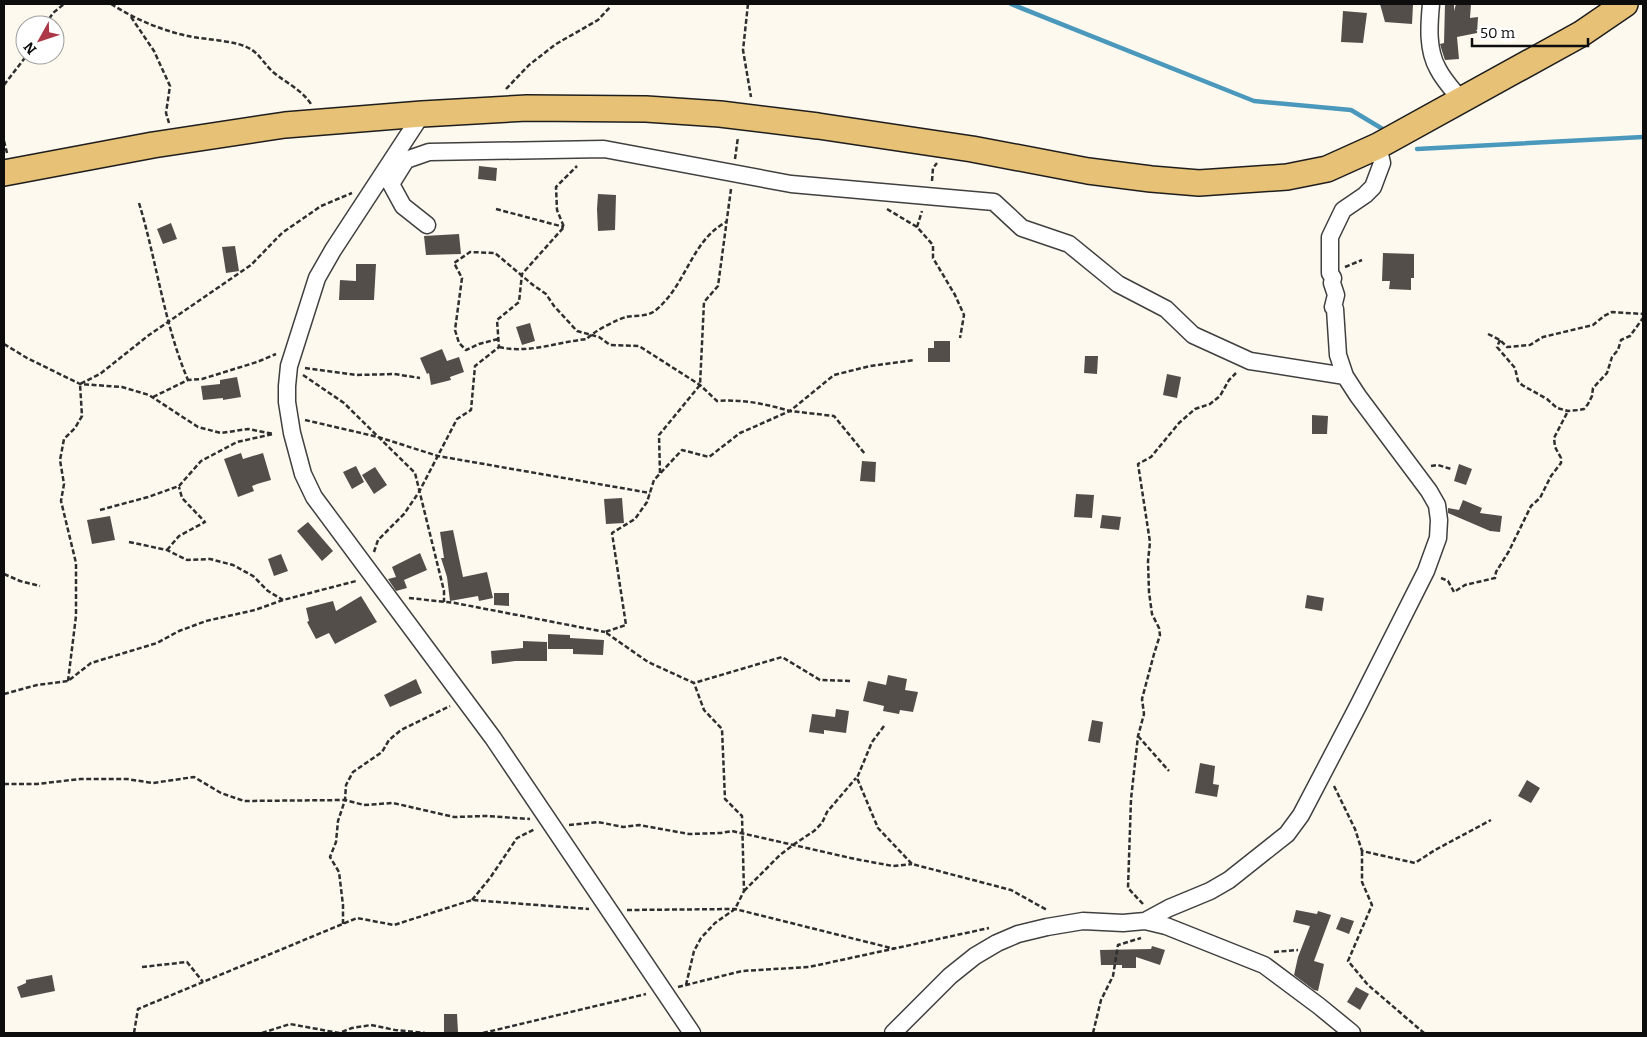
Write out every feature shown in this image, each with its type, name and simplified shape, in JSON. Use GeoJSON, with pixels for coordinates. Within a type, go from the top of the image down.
{"type":"FeatureCollection","features":[{"type":"Feature","properties":{"kind":"main road"},"geometry":{"type":"LineString","coordinates":[[4,173],[176,141],[285,125],[527,108],[646,109],[748,117],[951,146],[1088,171],[1151,179],[1199,182],[1287,177],[1327,169],[1411,129],[1582,34],[1615,7]]}},
{"type":"Feature","properties":{"kind":"street"},"geometry":{"type":"LineString","coordinates":[[1431,4],[1432,53],[1437,68],[1462,100]]}},
{"type":"Feature","properties":{"kind":"street"},"geometry":{"type":"LineString","coordinates":[[422,114],[316,278],[289,366],[287,386],[290,417],[303,474],[314,497],[493,738],[692,1033]]}},
{"type":"Feature","properties":{"kind":"street"},"geometry":{"type":"LineString","coordinates":[[1154,921],[1169,908],[1210,891],[1229,880],[1287,834],[1300,815],[1325,768],[1426,571],[1438,538],[1439,520],[1437,505],[1429,491],[1358,396],[1345,376],[1338,355],[1335,309],[1333,307],[1336,295],[1332,284],[1333,278],[1330,273],[1330,237],[1343,210],[1365,195],[1372,186],[1382,164],[1378,146]]}},
{"type":"Feature","properties":{"kind":"street"},"geometry":{"type":"LineString","coordinates":[[427,225],[403,206],[391,184],[406,160],[429,152],[604,149],[791,184],[994,202],[1022,228],[1069,244],[1118,284],[1166,310],[1193,335],[1250,361],[1345,376]]}},
{"type":"Feature","properties":{"kind":"street"},"geometry":{"type":"LineString","coordinates":[[894,1033],[950,976],[975,956],[997,943],[1018,934],[1083,921],[1123,923],[1154,921],[1264,965],[1352,1033]]}},
{"type":"Feature","properties":{"kind":"path"},"geometry":{"type":"LineString","coordinates":[[52,15],[64,4]]}},
{"type":"Feature","properties":{"kind":"path"},"geometry":{"type":"LineString","coordinates":[[111,4],[131,17],[165,31],[190,37],[222,40],[251,49],[272,71],[303,93],[323,122]]}},
{"type":"Feature","properties":{"kind":"path"},"geometry":{"type":"LineString","coordinates":[[660,475],[659,435],[700,385],[704,302],[718,286],[733,173],[748,117],[743,50],[748,4]]}},
{"type":"Feature","properties":{"kind":"path"},"geometry":{"type":"LineString","coordinates":[[490,110],[529,65],[556,44],[598,20],[611,6]]}},
{"type":"Feature","properties":{"kind":"path"},"geometry":{"type":"LineString","coordinates":[[131,17],[154,51],[170,86],[166,113],[176,141]]}},
{"type":"Feature","properties":{"kind":"path"},"geometry":{"type":"LineString","coordinates":[[4,85],[19,65]]}},
{"type":"Feature","properties":{"kind":"path"},"geometry":{"type":"LineString","coordinates":[[924,196],[931,185],[933,168],[951,146]]}},
{"type":"Feature","properties":{"kind":"path"},"geometry":{"type":"LineString","coordinates":[[564,227],[557,210],[556,187],[594,149]]}},
{"type":"Feature","properties":{"kind":"path"},"geometry":{"type":"LineString","coordinates":[[80,384],[100,374],[149,335],[251,265],[282,233],[320,206],[377,183]]}},
{"type":"Feature","properties":{"kind":"path"},"geometry":{"type":"LineString","coordinates":[[139,203],[151,243],[169,323],[180,361],[188,380]]}},
{"type":"Feature","properties":{"kind":"path"},"geometry":{"type":"LineString","coordinates":[[884,208],[917,227],[933,245],[933,258],[955,295],[964,316],[960,338]]}},
{"type":"Feature","properties":{"kind":"path"},"geometry":{"type":"LineString","coordinates":[[496,209],[564,227]]}},
{"type":"Feature","properties":{"kind":"path"},"geometry":{"type":"LineString","coordinates":[[499,347],[513,350],[556,346],[570,341],[587,339],[591,333],[626,317],[653,313],[680,283],[704,240],[717,227],[726,222]]}},
{"type":"Feature","properties":{"kind":"path"},"geometry":{"type":"LineString","coordinates":[[499,347],[497,320],[519,302],[522,274],[564,227]]}},
{"type":"Feature","properties":{"kind":"path"},"geometry":{"type":"LineString","coordinates":[[498,339],[466,350],[459,343],[455,330],[462,278],[454,263],[470,252],[495,252],[546,294],[554,306],[577,331],[591,333],[610,345],[639,346],[700,385],[717,400],[764,403],[790,411],[834,416],[865,454]]}},
{"type":"Feature","properties":{"kind":"path"},"geometry":{"type":"LineString","coordinates":[[1488,334],[1500,340],[1507,348],[1530,345],[1543,337],[1593,325],[1612,312],[1643,316],[1630,336],[1622,340],[1618,350],[1612,357],[1607,373],[1593,388],[1592,396],[1584,409],[1568,411],[1557,408],[1551,402],[1527,388],[1518,380],[1515,368],[1497,348],[1500,340]]}},
{"type":"Feature","properties":{"kind":"path"},"geometry":{"type":"LineString","coordinates":[[4,344],[27,358],[80,384],[122,387],[153,398],[198,427],[221,433],[248,429],[274,434],[237,442],[201,460],[179,486],[148,497],[100,510]]}},
{"type":"Feature","properties":{"kind":"path"},"geometry":{"type":"LineString","coordinates":[[153,398],[188,380],[202,379],[226,372],[295,347]]}},
{"type":"Feature","properties":{"kind":"path"},"geometry":{"type":"LineString","coordinates":[[4,694],[37,685],[68,681],[91,664],[157,643],[179,631],[206,621],[255,610],[283,600],[349,584],[372,576],[373,556],[378,540],[404,514],[419,492],[457,419],[471,410],[475,366],[499,347]]}},
{"type":"Feature","properties":{"kind":"path"},"geometry":{"type":"LineString","coordinates":[[605,632],[626,625],[612,533],[635,519],[647,502],[654,480],[682,450],[709,456],[740,433],[790,411],[834,375],[870,366],[915,360]]}},
{"type":"Feature","properties":{"kind":"path"},"geometry":{"type":"LineString","coordinates":[[1093,1033],[1101,1000],[1113,976],[1118,945],[1151,935],[1154,921],[1128,888],[1131,799],[1138,736],[1144,714],[1142,699],[1160,635],[1159,628],[1152,614],[1149,592],[1148,561],[1150,542],[1138,464],[1152,457],[1179,423],[1195,409],[1210,404],[1220,396],[1229,380],[1250,361]]}},
{"type":"Feature","properties":{"kind":"path"},"geometry":{"type":"LineString","coordinates":[[289,366],[357,375],[394,374],[420,378]]}},
{"type":"Feature","properties":{"kind":"path"},"geometry":{"type":"LineString","coordinates":[[289,366],[344,403],[415,473],[444,591],[444,602]]}},
{"type":"Feature","properties":{"kind":"path"},"geometry":{"type":"LineString","coordinates":[[68,681],[76,616],[76,563],[60,501],[64,484],[60,460],[64,439],[76,428],[82,416],[80,384]]}},
{"type":"Feature","properties":{"kind":"path"},"geometry":{"type":"LineString","coordinates":[[1426,571],[1448,581],[1454,592],[1465,585],[1495,578],[1496,572],[1509,551],[1531,506],[1540,498],[1551,476],[1561,463],[1554,438],[1568,411]]}},
{"type":"Feature","properties":{"kind":"path"},"geometry":{"type":"LineString","coordinates":[[290,417],[378,437],[438,456],[650,493]]}},
{"type":"Feature","properties":{"kind":"path"},"geometry":{"type":"LineString","coordinates":[[167,550],[179,536],[205,522],[182,498],[179,486]]}},
{"type":"Feature","properties":{"kind":"path"},"geometry":{"type":"LineString","coordinates":[[130,542],[167,550],[187,560],[210,559],[233,565],[253,576],[268,591],[283,600]]}},
{"type":"Feature","properties":{"kind":"path"},"geometry":{"type":"LineString","coordinates":[[4,574],[20,581],[40,586]]}},
{"type":"Feature","properties":{"kind":"path"},"geometry":{"type":"LineString","coordinates":[[387,596],[444,602],[605,632],[648,662],[694,683],[782,657],[820,680],[850,681]]}},
{"type":"Feature","properties":{"kind":"path"},"geometry":{"type":"LineString","coordinates":[[694,683],[704,710],[722,729],[726,799],[742,816],[744,891]]}},
{"type":"Feature","properties":{"kind":"path"},"geometry":{"type":"LineString","coordinates":[[343,924],[339,872],[330,857],[336,842],[338,822],[345,800],[346,785],[354,772],[382,752],[389,740],[401,730],[446,708],[463,697]]}},
{"type":"Feature","properties":{"kind":"path"},"geometry":{"type":"LineString","coordinates":[[686,985],[694,951],[701,938],[715,923],[735,909],[744,891],[792,845],[814,831],[844,791],[857,778],[872,742],[884,726]]}},
{"type":"Feature","properties":{"kind":"path"},"geometry":{"type":"LineString","coordinates":[[1138,736],[1169,771]]}},
{"type":"Feature","properties":{"kind":"path"},"geometry":{"type":"LineString","coordinates":[[1325,768],[1356,829],[1362,851],[1362,882],[1372,905],[1348,962],[1368,985],[1424,1033]]}},
{"type":"Feature","properties":{"kind":"path"},"geometry":{"type":"LineString","coordinates":[[4,784],[37,784],[80,779],[127,780],[154,784],[194,777],[221,793],[244,801],[345,800],[364,805],[393,803],[454,817],[486,816],[549,820],[559,824],[570,825],[598,822],[623,827],[639,826],[690,834],[732,831],[742,835],[893,866],[912,864],[1011,890],[1070,923]]}},
{"type":"Feature","properties":{"kind":"path"},"geometry":{"type":"LineString","coordinates":[[857,778],[878,828],[912,864]]}},
{"type":"Feature","properties":{"kind":"path"},"geometry":{"type":"LineString","coordinates":[[472,900],[490,878],[516,838],[538,828],[549,820]]}},
{"type":"Feature","properties":{"kind":"path"},"geometry":{"type":"LineString","coordinates":[[1362,851],[1415,864],[1435,850],[1491,820]]}},
{"type":"Feature","properties":{"kind":"path"},"geometry":{"type":"LineString","coordinates":[[134,1033],[138,1008],[357,918],[394,925],[472,900],[609,910],[735,909],[895,948]]}},
{"type":"Feature","properties":{"kind":"path"},"geometry":{"type":"LineString","coordinates":[[483,1033],[742,971],[809,967],[998,926]]}},
{"type":"Feature","properties":{"kind":"path"},"geometry":{"type":"LineString","coordinates":[[142,967],[186,962],[204,982]]}},
{"type":"Feature","properties":{"kind":"path"},"geometry":{"type":"LineString","coordinates":[[262,1033],[290,1024],[339,1033],[352,1028],[371,1025],[425,1033]]}},
{"type":"Feature","properties":{"kind":"building"},"geometry":{"type":"Polygon","coordinates":[[[1380,4],[1413,5],[1412,24],[1385,22],[1380,4]]]}},
{"type":"Feature","properties":{"kind":"building"},"geometry":{"type":"Polygon","coordinates":[[[1445,4],[1454,4],[1454,11],[1456,4],[1471,4],[1470,18],[1478,17],[1477,33],[1457,37],[1459,59],[1445,60],[1440,44],[1444,43],[1445,4]]]}},
{"type":"Feature","properties":{"kind":"building"},"geometry":{"type":"Polygon","coordinates":[[[1343,11],[1367,13],[1363,43],[1341,42],[1343,11]]]}},
{"type":"Feature","properties":{"kind":"building"},"geometry":{"type":"Polygon","coordinates":[[[479,166],[497,168],[496,181],[478,179],[479,166]]]}},
{"type":"Feature","properties":{"kind":"building"},"geometry":{"type":"Polygon","coordinates":[[[598,194],[616,195],[615,230],[598,231],[598,194]]]}},
{"type":"Feature","properties":{"kind":"building"},"geometry":{"type":"Polygon","coordinates":[[[171,223],[177,239],[163,244],[157,229],[171,223]]]}},
{"type":"Feature","properties":{"kind":"building"},"geometry":{"type":"Polygon","coordinates":[[[459,234],[461,254],[426,255],[424,236],[459,234]]]}},
{"type":"Feature","properties":{"kind":"building"},"geometry":{"type":"Polygon","coordinates":[[[235,246],[239,271],[226,273],[222,247],[235,246]]]}},
{"type":"Feature","properties":{"kind":"building"},"geometry":{"type":"Polygon","coordinates":[[[1383,253],[1414,254],[1414,278],[1411,278],[1411,290],[1389,289],[1390,281],[1382,281],[1383,253]]]}},
{"type":"Feature","properties":{"kind":"building"},"geometry":{"type":"Polygon","coordinates":[[[356,264],[376,264],[374,300],[339,300],[340,280],[356,281],[356,264]]]}},
{"type":"Feature","properties":{"kind":"building"},"geometry":{"type":"Polygon","coordinates":[[[530,323],[535,341],[522,345],[516,327],[530,323]]]}},
{"type":"Feature","properties":{"kind":"building"},"geometry":{"type":"Polygon","coordinates":[[[934,341],[950,341],[950,362],[928,362],[928,348],[934,348],[934,341]]]}},
{"type":"Feature","properties":{"kind":"building"},"geometry":{"type":"Polygon","coordinates":[[[442,349],[447,361],[459,357],[464,372],[450,377],[451,380],[431,385],[429,373],[427,374],[420,358],[442,349]]]}},
{"type":"Feature","properties":{"kind":"building"},"geometry":{"type":"Polygon","coordinates":[[[1085,356],[1098,356],[1097,374],[1084,373],[1085,356]]]}},
{"type":"Feature","properties":{"kind":"building"},"geometry":{"type":"Polygon","coordinates":[[[1167,374],[1181,377],[1177,398],[1163,395],[1167,374]]]}},
{"type":"Feature","properties":{"kind":"building"},"geometry":{"type":"Polygon","coordinates":[[[237,377],[241,397],[223,400],[223,398],[203,400],[201,386],[220,384],[220,380],[237,377]]]}},
{"type":"Feature","properties":{"kind":"building"},"geometry":{"type":"Polygon","coordinates":[[[1312,415],[1328,416],[1327,434],[1312,434],[1312,415]]]}},
{"type":"Feature","properties":{"kind":"building"},"geometry":{"type":"Polygon","coordinates":[[[241,453],[243,459],[263,453],[271,480],[252,486],[254,491],[238,497],[224,459],[241,453]]]}},
{"type":"Feature","properties":{"kind":"building"},"geometry":{"type":"Polygon","coordinates":[[[862,461],[876,462],[875,482],[860,481],[862,461]]]}},
{"type":"Feature","properties":{"kind":"building"},"geometry":{"type":"Polygon","coordinates":[[[1459,464],[1472,469],[1466,485],[1454,481],[1459,464]]]}},
{"type":"Feature","properties":{"kind":"building"},"geometry":{"type":"Polygon","coordinates":[[[356,466],[364,482],[352,489],[343,472],[356,466]]]}},
{"type":"Feature","properties":{"kind":"building"},"geometry":{"type":"Polygon","coordinates":[[[375,467],[387,485],[374,494],[362,475],[375,467]]]}},
{"type":"Feature","properties":{"kind":"building"},"geometry":{"type":"Polygon","coordinates":[[[1076,494],[1094,495],[1092,518],[1074,517],[1076,494]]]}},
{"type":"Feature","properties":{"kind":"building"},"geometry":{"type":"Polygon","coordinates":[[[622,498],[624,523],[606,524],[604,499],[622,498]]]}},
{"type":"Feature","properties":{"kind":"building"},"geometry":{"type":"Polygon","coordinates":[[[1463,500],[1482,508],[1480,513],[1502,516],[1500,532],[1490,531],[1448,513],[1448,508],[1459,510],[1463,500]]]}},
{"type":"Feature","properties":{"kind":"building"},"geometry":{"type":"Polygon","coordinates":[[[1102,515],[1121,517],[1119,530],[1100,528],[1102,515]]]}},
{"type":"Feature","properties":{"kind":"building"},"geometry":{"type":"Polygon","coordinates":[[[110,516],[115,540],[92,544],[87,520],[110,516]]]}},
{"type":"Feature","properties":{"kind":"building"},"geometry":{"type":"Polygon","coordinates":[[[308,522],[333,551],[322,561],[297,531],[308,522]]]}},
{"type":"Feature","properties":{"kind":"building"},"geometry":{"type":"Polygon","coordinates":[[[453,530],[463,577],[487,572],[493,598],[479,601],[478,596],[450,601],[447,577],[441,558],[444,558],[440,532],[453,530]]]}},
{"type":"Feature","properties":{"kind":"building"},"geometry":{"type":"Polygon","coordinates":[[[420,553],[427,570],[404,580],[407,588],[396,591],[388,579],[396,577],[392,567],[420,553]]]}},
{"type":"Feature","properties":{"kind":"building"},"geometry":{"type":"Polygon","coordinates":[[[281,554],[288,571],[274,576],[268,559],[281,554]]]}},
{"type":"Feature","properties":{"kind":"building"},"geometry":{"type":"Polygon","coordinates":[[[494,593],[509,593],[509,606],[494,605],[494,593]]]}},
{"type":"Feature","properties":{"kind":"building"},"geometry":{"type":"Polygon","coordinates":[[[1307,595],[1324,598],[1322,611],[1305,608],[1307,595]]]}},
{"type":"Feature","properties":{"kind":"building"},"geometry":{"type":"Polygon","coordinates":[[[361,596],[377,622],[335,644],[329,633],[316,639],[307,622],[309,621],[306,608],[333,601],[336,611],[361,596]]]}},
{"type":"Feature","properties":{"kind":"building"},"geometry":{"type":"Polygon","coordinates":[[[548,634],[570,635],[570,638],[604,640],[603,655],[573,654],[573,649],[548,649],[548,634]]]}},
{"type":"Feature","properties":{"kind":"building"},"geometry":{"type":"Polygon","coordinates":[[[523,641],[547,642],[547,661],[515,661],[492,664],[491,651],[523,648],[523,641]]]}},
{"type":"Feature","properties":{"kind":"building"},"geometry":{"type":"Polygon","coordinates":[[[888,675],[907,679],[905,690],[918,692],[913,712],[900,710],[899,714],[883,711],[884,706],[863,701],[868,681],[886,685],[888,675]]]}},
{"type":"Feature","properties":{"kind":"building"},"geometry":{"type":"Polygon","coordinates":[[[416,679],[422,693],[390,707],[384,695],[416,679]]]}},
{"type":"Feature","properties":{"kind":"building"},"geometry":{"type":"Polygon","coordinates":[[[836,709],[849,711],[846,733],[824,730],[824,734],[809,732],[812,714],[835,717],[836,709]]]}},
{"type":"Feature","properties":{"kind":"building"},"geometry":{"type":"Polygon","coordinates":[[[1092,720],[1103,722],[1100,743],[1088,741],[1092,720]]]}},
{"type":"Feature","properties":{"kind":"building"},"geometry":{"type":"Polygon","coordinates":[[[1200,763],[1215,766],[1213,784],[1219,785],[1217,797],[1195,793],[1200,763]]]}},
{"type":"Feature","properties":{"kind":"building"},"geometry":{"type":"Polygon","coordinates":[[[1527,780],[1540,788],[1531,803],[1518,796],[1527,780]]]}},
{"type":"Feature","properties":{"kind":"building"},"geometry":{"type":"Polygon","coordinates":[[[1296,910],[1317,914],[1318,911],[1331,915],[1314,961],[1324,964],[1318,991],[1294,975],[1298,957],[1310,926],[1293,922],[1296,910]]]}},
{"type":"Feature","properties":{"kind":"building"},"geometry":{"type":"Polygon","coordinates":[[[1341,917],[1354,921],[1349,934],[1336,929],[1341,917]]]}},
{"type":"Feature","properties":{"kind":"building"},"geometry":{"type":"Polygon","coordinates":[[[1152,946],[1165,950],[1160,965],[1136,957],[1136,968],[1122,968],[1122,965],[1101,965],[1100,950],[1151,949],[1152,946]]]}},
{"type":"Feature","properties":{"kind":"building"},"geometry":{"type":"Polygon","coordinates":[[[52,975],[55,991],[21,998],[17,987],[26,983],[26,980],[52,975]]]}},
{"type":"Feature","properties":{"kind":"building"},"geometry":{"type":"Polygon","coordinates":[[[1356,987],[1369,994],[1360,1010],[1347,1002],[1356,987]]]}},
{"type":"Feature","properties":{"kind":"building"},"geometry":{"type":"Polygon","coordinates":[[[444,1014],[457,1014],[458,1032],[444,1032],[444,1014]]]}},
{"type":"Feature","properties":{"kind":"waterway"},"geometry":{"type":"LineString","coordinates":[[1011,4],[1254,101],[1351,110],[1386,131]]}},
{"type":"Feature","properties":{"kind":"waterway"},"geometry":{"type":"LineString","coordinates":[[1417,149],[1643,137]]}}]}
